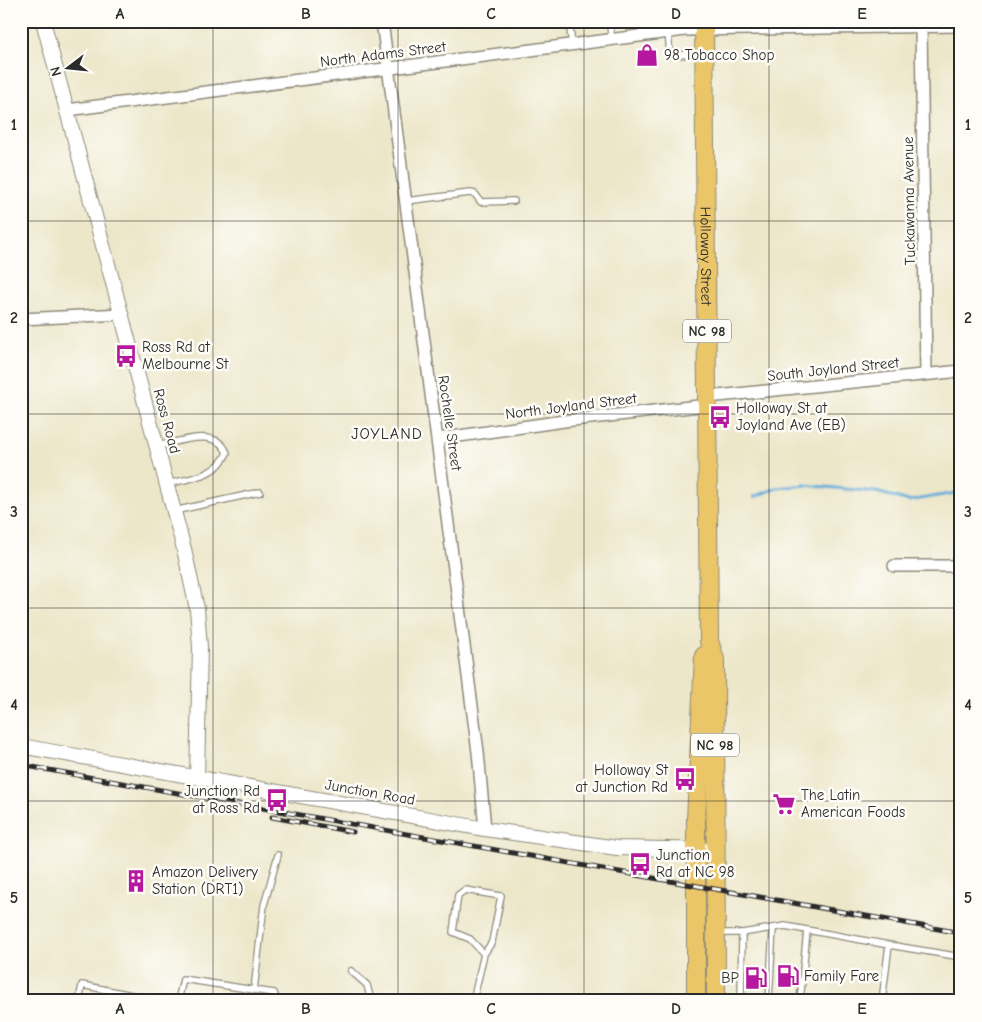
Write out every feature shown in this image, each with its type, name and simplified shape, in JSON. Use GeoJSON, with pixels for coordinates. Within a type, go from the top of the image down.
{"type":"FeatureCollection","features":[{"type":"Feature","properties":{"kind":"highway","name":"Holloway Street"},"geometry":{"type":"LineString","coordinates":[[704,25],[709,641],[715,660],[716,1001]]}},
{"type":"Feature","properties":{"kind":"highway","name":"Holloway Street"},"geometry":{"type":"LineString","coordinates":[[696,1001],[696,849],[703,659],[709,641]]}},
{"type":"Feature","properties":{"kind":"street","name":"Ross Road"},"geometry":{"type":"LineString","coordinates":[[43,21],[167,484],[197,609],[200,657],[197,778]]}},
{"type":"Feature","properties":{"kind":"street","name":"Rochelle Street"},"geometry":{"type":"LineString","coordinates":[[382,21],[478,752],[485,829]]}},
{"type":"Feature","properties":{"kind":"street","name":"North Adams Street"},"geometry":{"type":"LineString","coordinates":[[67,110],[612,40],[704,25],[961,26]]}},
{"type":"Feature","properties":{"kind":"street","name":"Tuckawanna Avenue"},"geometry":{"type":"LineString","coordinates":[[921,26],[926,374]]}},
{"type":"Feature","properties":{"kind":"street"},"geometry":{"type":"LineString","coordinates":[[21,319],[122,314]]}},
{"type":"Feature","properties":{"kind":"street","name":"South Joyland Street"},"geometry":{"type":"LineString","coordinates":[[708,401],[961,371]]}},
{"type":"Feature","properties":{"kind":"street","name":"North Joyland Street"},"geometry":{"type":"LineString","coordinates":[[438,439],[708,401]]}},
{"type":"Feature","properties":{"kind":"street"},"geometry":{"type":"LineString","coordinates":[[894,566],[961,566]]}},
{"type":"Feature","properties":{"kind":"street","name":"Junction Road"},"geometry":{"type":"LineString","coordinates":[[21,746],[485,829],[617,848],[716,850]]}},
{"type":"Feature","properties":{"kind":"lane"},"geometry":{"type":"LineString","coordinates":[[569,21],[572,45]]}},
{"type":"Feature","properties":{"kind":"lane"},"geometry":{"type":"LineString","coordinates":[[609,21],[612,40]]}},
{"type":"Feature","properties":{"kind":"lane"},"geometry":{"type":"LineString","coordinates":[[668,32],[670,55],[703,54]]}},
{"type":"Feature","properties":{"kind":"lane"},"geometry":{"type":"LineString","coordinates":[[406,200],[470,193],[475,194],[481,202],[514,201]]}},
{"type":"Feature","properties":{"kind":"lane"},"geometry":{"type":"LineString","coordinates":[[157,446],[196,438],[214,438],[224,446],[227,453],[222,464],[210,473],[167,484]]}},
{"type":"Feature","properties":{"kind":"lane"},"geometry":{"type":"LineString","coordinates":[[174,511],[260,492]]}},
{"type":"Feature","properties":{"kind":"lane"},"geometry":{"type":"LineString","coordinates":[[254,990],[264,905],[278,855]]}},
{"type":"Feature","properties":{"kind":"lane"},"geometry":{"type":"LineString","coordinates":[[473,1001],[484,954],[492,942],[501,896],[465,890],[458,895],[453,932],[470,939],[484,954]]}},
{"type":"Feature","properties":{"kind":"lane"},"geometry":{"type":"LineString","coordinates":[[715,932],[742,933],[786,926],[961,957]]}},
{"type":"Feature","properties":{"kind":"lane"},"geometry":{"type":"LineString","coordinates":[[769,1001],[772,928]]}},
{"type":"Feature","properties":{"kind":"lane"},"geometry":{"type":"LineString","coordinates":[[800,1001],[807,930]]}},
{"type":"Feature","properties":{"kind":"lane"},"geometry":{"type":"LineString","coordinates":[[740,1001],[742,933]]}},
{"type":"Feature","properties":{"kind":"lane"},"geometry":{"type":"LineString","coordinates":[[882,1001],[889,945]]}},
{"type":"Feature","properties":{"kind":"lane"},"geometry":{"type":"LineString","coordinates":[[351,971],[367,985],[371,1001]]}},
{"type":"Feature","properties":{"kind":"lane"},"geometry":{"type":"LineString","coordinates":[[178,1001],[183,979],[274,993],[277,1001]]}},
{"type":"Feature","properties":{"kind":"lane"},"geometry":{"type":"LineString","coordinates":[[79,1001],[82,985],[162,1001]]}},
{"type":"Feature","properties":{"kind":"waterway"},"geometry":{"type":"LineString","coordinates":[[754,497],[777,488],[805,485],[876,492],[909,501],[961,492]]}},
{"type":"Feature","properties":{"kind":"railway"},"geometry":{"type":"LineString","coordinates":[[21,765],[961,933]]}},
{"type":"Feature","properties":{"kind":"railway"},"geometry":{"type":"LineString","coordinates":[[272,817],[353,832]]}},
{"type":"Feature","properties":{"kind":"place","name":"98 Tobacco Shop"},"geometry":{"type":"Point","coordinates":[647,55]}},
{"type":"Feature","properties":{"kind":"place","name":"Ross Rd at Melbourne St"},"geometry":{"type":"Point","coordinates":[126,356]}},
{"type":"Feature","properties":{"kind":"place","name":"Holloway St at Joyland Ave (EB)"},"geometry":{"type":"Point","coordinates":[720,417]}},
{"type":"Feature","properties":{"kind":"place","name":"Holloway St at Junction Rd"},"geometry":{"type":"Point","coordinates":[685,779]}},
{"type":"Feature","properties":{"kind":"place","name":"Junction Rd at Ross Rd"},"geometry":{"type":"Point","coordinates":[277,800]}},
{"type":"Feature","properties":{"kind":"place","name":"The Latin American Foods"},"geometry":{"type":"Point","coordinates":[784,804]}},
{"type":"Feature","properties":{"kind":"place","name":"Junction Rd at NC 98"},"geometry":{"type":"Point","coordinates":[640,864]}},
{"type":"Feature","properties":{"kind":"place","name":"Amazon Delivery Station (DRT1)"},"geometry":{"type":"Point","coordinates":[136,881]}},
{"type":"Feature","properties":{"kind":"place","name":"Family Fare"},"geometry":{"type":"Point","coordinates":[788,976]}},
{"type":"Feature","properties":{"kind":"place","name":"BP"},"geometry":{"type":"Point","coordinates":[756,978]}},
{"type":"Feature","properties":{"kind":"district","name":"JOYLAND"},"geometry":{"type":"Point","coordinates":[387,434]}}]}
